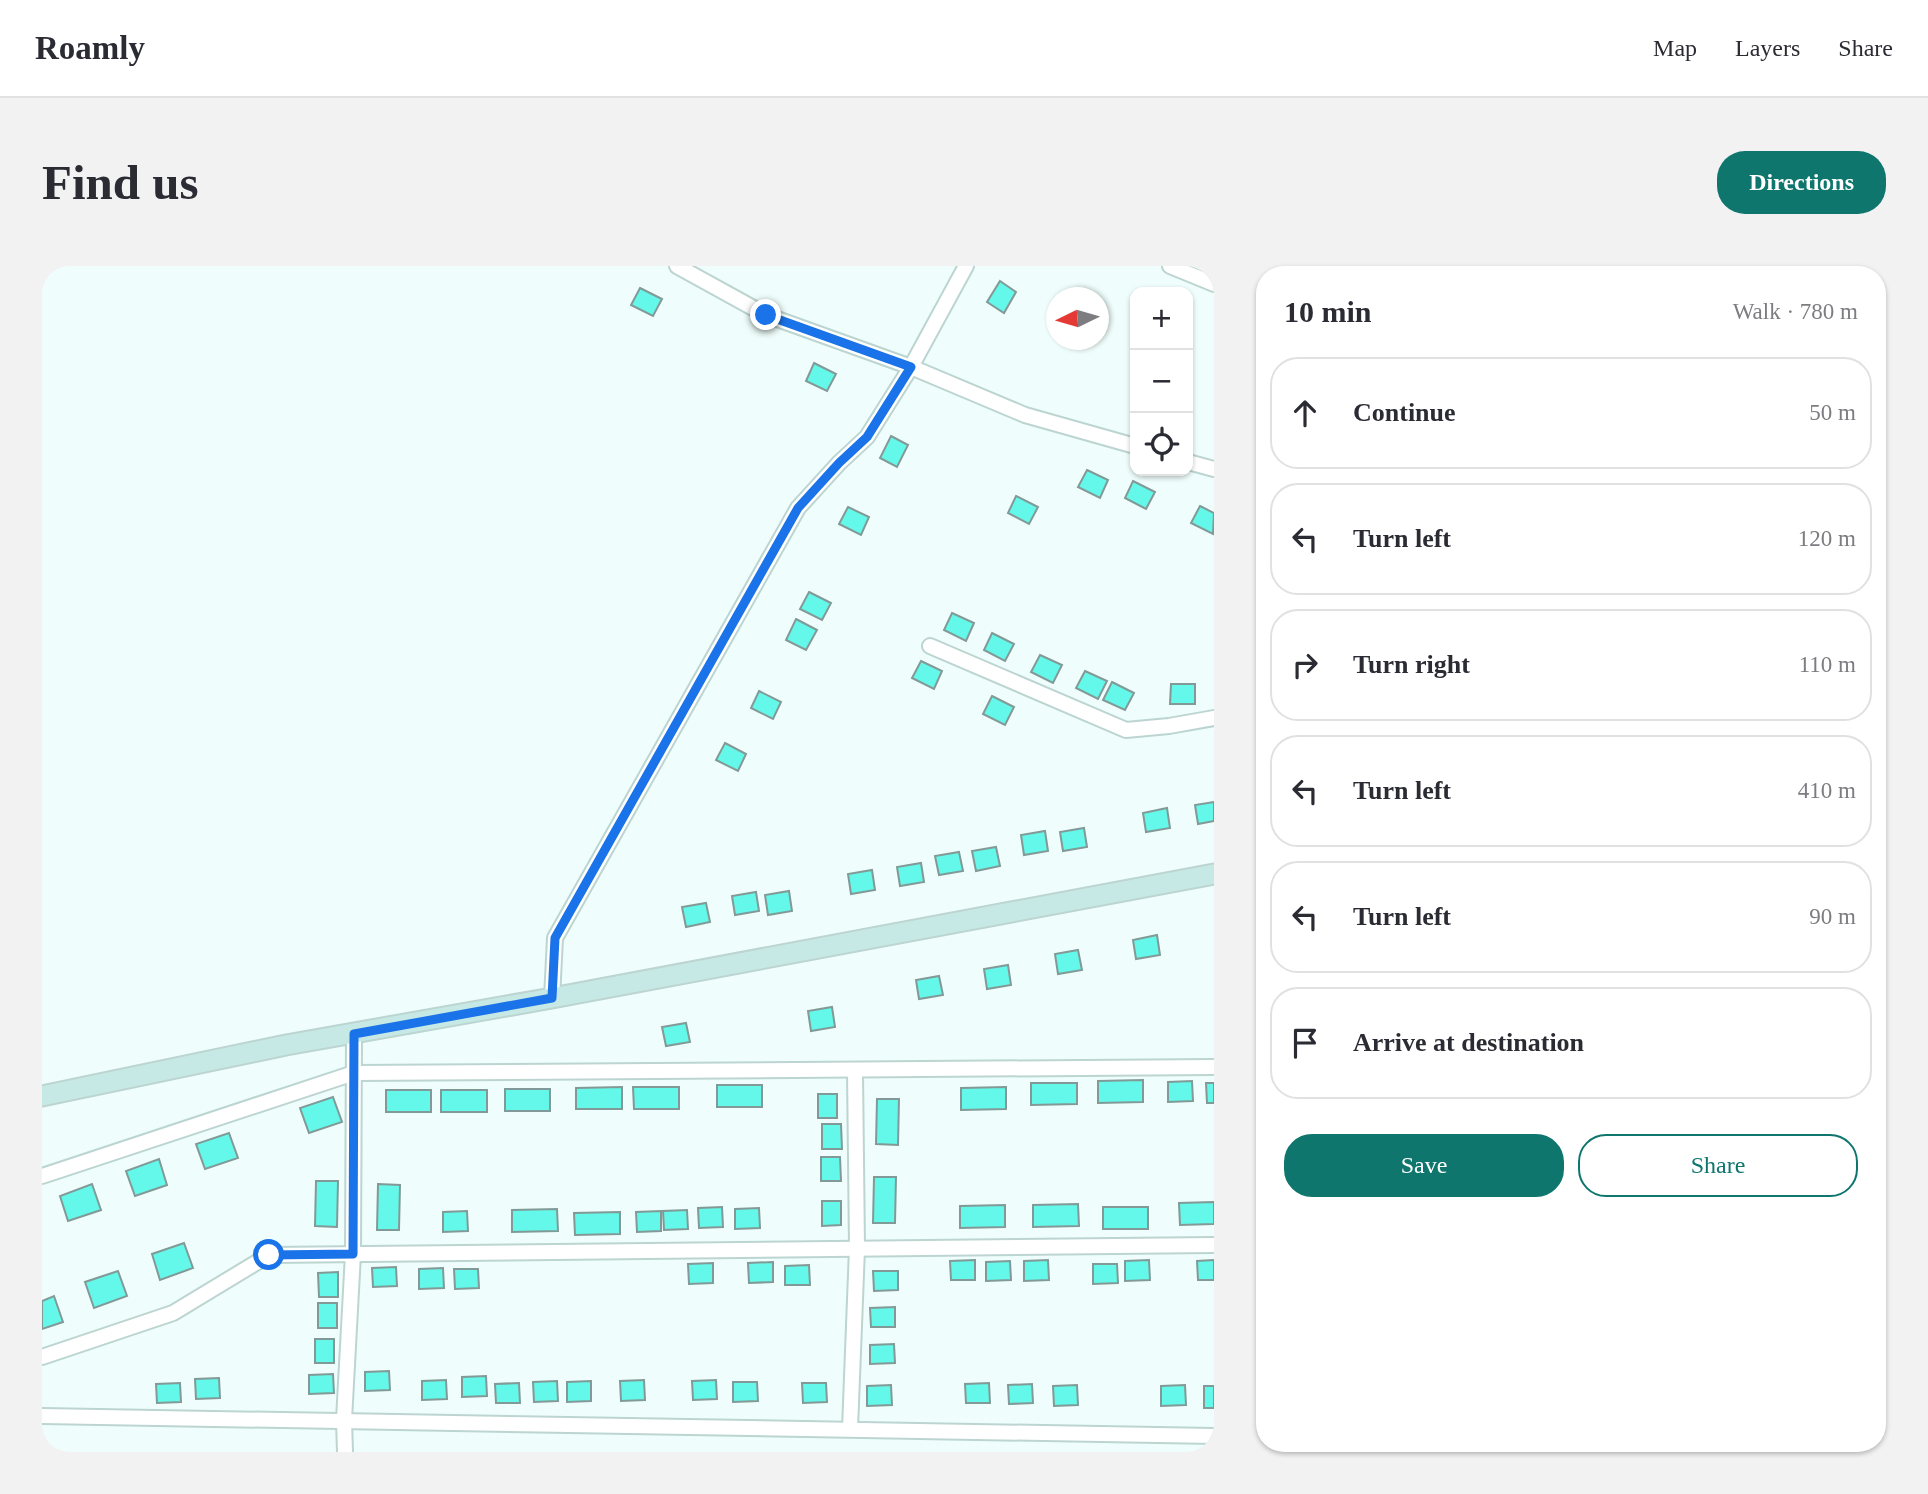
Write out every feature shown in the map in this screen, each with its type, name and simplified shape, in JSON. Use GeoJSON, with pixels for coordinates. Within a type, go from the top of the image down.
{"type":"FeatureCollection","features":[{"type":"Feature","properties":{"kind":"main road"},"geometry":{"type":"LineString","coordinates":[[42,1097],[286,1045],[1214,874]]}},
{"type":"Feature","properties":{"kind":"street"},"geometry":{"type":"LineString","coordinates":[[677,266],[766,315],[911,367],[1025,415],[1130,445]]}},
{"type":"Feature","properties":{"kind":"street"},"geometry":{"type":"LineString","coordinates":[[552,998],[555,938],[798,508],[867,437],[911,367],[966,266]]}},
{"type":"Feature","properties":{"kind":"street"},"geometry":{"type":"LineString","coordinates":[[1170,266],[1214,284]]}},
{"type":"Feature","properties":{"kind":"street"},"geometry":{"type":"LineString","coordinates":[[1193,463],[1214,469]]}},
{"type":"Feature","properties":{"kind":"street"},"geometry":{"type":"LineString","coordinates":[[930,646],[1126,730],[1214,718]]}},
{"type":"Feature","properties":{"kind":"street"},"geometry":{"type":"LineString","coordinates":[[345,1452],[344,1420],[353,1254],[354,1034]]}},
{"type":"Feature","properties":{"kind":"street"},"geometry":{"type":"LineString","coordinates":[[42,1176],[354,1073],[855,1072],[1214,1067]]}},
{"type":"Feature","properties":{"kind":"street"},"geometry":{"type":"LineString","coordinates":[[850,1429],[857,1248],[855,1072]]}},
{"type":"Feature","properties":{"kind":"street"},"geometry":{"type":"LineString","coordinates":[[42,1357],[173,1313],[269,1255],[1214,1245]]}},
{"type":"Feature","properties":{"kind":"street"},"geometry":{"type":"LineString","coordinates":[[42,1416],[1214,1436]]}},
{"type":"Feature","properties":{"kind":"building"},"geometry":{"type":"Polygon","coordinates":[[[1000,281],[1016,292],[1004,313],[987,302],[1000,281]]]}},
{"type":"Feature","properties":{"kind":"building"},"geometry":{"type":"Polygon","coordinates":[[[640,288],[662,299],[653,316],[631,305],[640,288]]]}},
{"type":"Feature","properties":{"kind":"building"},"geometry":{"type":"Polygon","coordinates":[[[814,363],[836,374],[827,391],[806,381],[814,363]]]}},
{"type":"Feature","properties":{"kind":"building"},"geometry":{"type":"Polygon","coordinates":[[[891,436],[908,445],[897,467],[880,458],[891,436]]]}},
{"type":"Feature","properties":{"kind":"building"},"geometry":{"type":"Polygon","coordinates":[[[1087,470],[1108,480],[1100,498],[1078,487],[1087,470]]]}},
{"type":"Feature","properties":{"kind":"building"},"geometry":{"type":"Polygon","coordinates":[[[1133,481],[1155,492],[1146,509],[1125,498],[1133,481]]]}},
{"type":"Feature","properties":{"kind":"building"},"geometry":{"type":"Polygon","coordinates":[[[1016,496],[1038,507],[1029,524],[1008,513],[1016,496]]]}},
{"type":"Feature","properties":{"kind":"building"},"geometry":{"type":"Polygon","coordinates":[[[1200,506],[1214,513],[1213,534],[1191,523],[1200,506]]]}},
{"type":"Feature","properties":{"kind":"building"},"geometry":{"type":"Polygon","coordinates":[[[848,507],[869,517],[861,535],[839,524],[848,507]]]}},
{"type":"Feature","properties":{"kind":"building"},"geometry":{"type":"Polygon","coordinates":[[[809,592],[831,603],[822,620],[800,609],[809,592]]]}},
{"type":"Feature","properties":{"kind":"building"},"geometry":{"type":"Polygon","coordinates":[[[952,613],[974,623],[966,641],[944,630],[952,613]]]}},
{"type":"Feature","properties":{"kind":"building"},"geometry":{"type":"Polygon","coordinates":[[[796,619],[817,630],[806,650],[786,640],[796,619]]]}},
{"type":"Feature","properties":{"kind":"building"},"geometry":{"type":"Polygon","coordinates":[[[992,633],[1014,644],[1005,661],[984,650],[992,633]]]}},
{"type":"Feature","properties":{"kind":"building"},"geometry":{"type":"Polygon","coordinates":[[[1040,655],[1062,665],[1053,683],[1031,672],[1040,655]]]}},
{"type":"Feature","properties":{"kind":"building"},"geometry":{"type":"Polygon","coordinates":[[[921,661],[942,671],[934,689],[912,678],[921,661]]]}},
{"type":"Feature","properties":{"kind":"building"},"geometry":{"type":"Polygon","coordinates":[[[1085,671],[1107,681],[1098,699],[1076,688],[1085,671]]]}},
{"type":"Feature","properties":{"kind":"building"},"geometry":{"type":"Polygon","coordinates":[[[1112,682],[1134,693],[1125,710],[1103,700],[1112,682]]]}},
{"type":"Feature","properties":{"kind":"building"},"geometry":{"type":"Polygon","coordinates":[[[1171,684],[1195,684],[1195,704],[1170,704],[1171,684]]]}},
{"type":"Feature","properties":{"kind":"building"},"geometry":{"type":"Polygon","coordinates":[[[759,691],[781,702],[773,719],[751,708],[759,691]]]}},
{"type":"Feature","properties":{"kind":"building"},"geometry":{"type":"Polygon","coordinates":[[[992,696],[1014,707],[1005,725],[983,714],[992,696]]]}},
{"type":"Feature","properties":{"kind":"building"},"geometry":{"type":"Polygon","coordinates":[[[725,743],[746,754],[738,771],[716,760],[725,743]]]}},
{"type":"Feature","properties":{"kind":"building"},"geometry":{"type":"Polygon","coordinates":[[[1214,802],[1214,821],[1198,824],[1195,805],[1214,802]]]}},
{"type":"Feature","properties":{"kind":"building"},"geometry":{"type":"Polygon","coordinates":[[[1167,808],[1170,828],[1146,832],[1143,813],[1167,808]]]}},
{"type":"Feature","properties":{"kind":"building"},"geometry":{"type":"Polygon","coordinates":[[[1084,828],[1087,847],[1063,851],[1060,832],[1084,828]]]}},
{"type":"Feature","properties":{"kind":"building"},"geometry":{"type":"Polygon","coordinates":[[[1045,831],[1048,851],[1024,855],[1021,835],[1045,831]]]}},
{"type":"Feature","properties":{"kind":"building"},"geometry":{"type":"Polygon","coordinates":[[[996,847],[1000,866],[976,871],[972,851],[996,847]]]}},
{"type":"Feature","properties":{"kind":"building"},"geometry":{"type":"Polygon","coordinates":[[[959,852],[963,871],[939,875],[935,856],[959,852]]]}},
{"type":"Feature","properties":{"kind":"building"},"geometry":{"type":"Polygon","coordinates":[[[921,863],[924,882],[900,886],[897,867],[921,863]]]}},
{"type":"Feature","properties":{"kind":"building"},"geometry":{"type":"Polygon","coordinates":[[[872,870],[875,890],[851,894],[848,874],[872,870]]]}},
{"type":"Feature","properties":{"kind":"building"},"geometry":{"type":"Polygon","coordinates":[[[789,891],[792,911],[768,915],[765,895],[789,891]]]}},
{"type":"Feature","properties":{"kind":"building"},"geometry":{"type":"Polygon","coordinates":[[[756,892],[759,911],[735,915],[732,896],[756,892]]]}},
{"type":"Feature","properties":{"kind":"building"},"geometry":{"type":"Polygon","coordinates":[[[706,903],[710,922],[686,927],[682,907],[706,903]]]}},
{"type":"Feature","properties":{"kind":"building"},"geometry":{"type":"Polygon","coordinates":[[[1157,935],[1160,955],[1136,959],[1133,940],[1157,935]]]}},
{"type":"Feature","properties":{"kind":"building"},"geometry":{"type":"Polygon","coordinates":[[[1078,950],[1082,970],[1058,974],[1055,954],[1078,950]]]}},
{"type":"Feature","properties":{"kind":"building"},"geometry":{"type":"Polygon","coordinates":[[[1008,965],[1011,985],[987,989],[984,969],[1008,965]]]}},
{"type":"Feature","properties":{"kind":"building"},"geometry":{"type":"Polygon","coordinates":[[[939,976],[943,995],[919,999],[916,980],[939,976]]]}},
{"type":"Feature","properties":{"kind":"building"},"geometry":{"type":"Polygon","coordinates":[[[832,1007],[835,1027],[811,1031],[808,1011],[832,1007]]]}},
{"type":"Feature","properties":{"kind":"building"},"geometry":{"type":"Polygon","coordinates":[[[686,1023],[690,1042],[666,1046],[662,1027],[686,1023]]]}},
{"type":"Feature","properties":{"kind":"building"},"geometry":{"type":"Polygon","coordinates":[[[1143,1080],[1143,1102],[1098,1103],[1098,1081],[1143,1080]]]}},
{"type":"Feature","properties":{"kind":"building"},"geometry":{"type":"Polygon","coordinates":[[[1192,1081],[1193,1101],[1168,1102],[1168,1082],[1192,1081]]]}},
{"type":"Feature","properties":{"kind":"building"},"geometry":{"type":"Polygon","coordinates":[[[1031,1083],[1077,1083],[1077,1104],[1031,1105],[1031,1083]]]}},
{"type":"Feature","properties":{"kind":"building"},"geometry":{"type":"Polygon","coordinates":[[[1206,1083],[1214,1083],[1214,1103],[1207,1103],[1206,1083]]]}},
{"type":"Feature","properties":{"kind":"building"},"geometry":{"type":"Polygon","coordinates":[[[717,1085],[762,1085],[762,1107],[717,1107],[717,1085]]]}},
{"type":"Feature","properties":{"kind":"building"},"geometry":{"type":"Polygon","coordinates":[[[622,1087],[622,1109],[576,1109],[576,1088],[622,1087]]]}},
{"type":"Feature","properties":{"kind":"building"},"geometry":{"type":"Polygon","coordinates":[[[633,1087],[679,1087],[679,1109],[634,1109],[633,1087]]]}},
{"type":"Feature","properties":{"kind":"building"},"geometry":{"type":"Polygon","coordinates":[[[1006,1087],[1006,1109],[961,1110],[961,1088],[1006,1087]]]}},
{"type":"Feature","properties":{"kind":"building"},"geometry":{"type":"Polygon","coordinates":[[[505,1089],[550,1089],[550,1111],[505,1111],[505,1089]]]}},
{"type":"Feature","properties":{"kind":"building"},"geometry":{"type":"Polygon","coordinates":[[[386,1090],[431,1090],[431,1112],[386,1112],[386,1090]]]}},
{"type":"Feature","properties":{"kind":"building"},"geometry":{"type":"Polygon","coordinates":[[[441,1090],[487,1090],[487,1112],[441,1112],[441,1090]]]}},
{"type":"Feature","properties":{"kind":"building"},"geometry":{"type":"Polygon","coordinates":[[[818,1094],[837,1094],[837,1118],[818,1118],[818,1094]]]}},
{"type":"Feature","properties":{"kind":"building"},"geometry":{"type":"Polygon","coordinates":[[[333,1097],[342,1122],[309,1133],[300,1108],[333,1097]]]}},
{"type":"Feature","properties":{"kind":"building"},"geometry":{"type":"Polygon","coordinates":[[[877,1099],[899,1099],[898,1145],[876,1144],[877,1099]]]}},
{"type":"Feature","properties":{"kind":"building"},"geometry":{"type":"Polygon","coordinates":[[[822,1124],[841,1124],[842,1149],[822,1149],[822,1124]]]}},
{"type":"Feature","properties":{"kind":"building"},"geometry":{"type":"Polygon","coordinates":[[[229,1133],[238,1158],[205,1169],[196,1144],[229,1133]]]}},
{"type":"Feature","properties":{"kind":"building"},"geometry":{"type":"Polygon","coordinates":[[[821,1157],[840,1157],[841,1181],[821,1181],[821,1157]]]}},
{"type":"Feature","properties":{"kind":"building"},"geometry":{"type":"Polygon","coordinates":[[[159,1159],[167,1185],[135,1196],[126,1171],[159,1159]]]}},
{"type":"Feature","properties":{"kind":"building"},"geometry":{"type":"Polygon","coordinates":[[[874,1177],[896,1177],[895,1223],[873,1223],[874,1177]]]}},
{"type":"Feature","properties":{"kind":"building"},"geometry":{"type":"Polygon","coordinates":[[[316,1181],[338,1181],[337,1227],[315,1226],[316,1181]]]}},
{"type":"Feature","properties":{"kind":"building"},"geometry":{"type":"Polygon","coordinates":[[[92,1184],[101,1210],[68,1221],[60,1196],[92,1184]]]}},
{"type":"Feature","properties":{"kind":"building"},"geometry":{"type":"Polygon","coordinates":[[[378,1184],[400,1185],[399,1230],[377,1230],[378,1184]]]}},
{"type":"Feature","properties":{"kind":"building"},"geometry":{"type":"Polygon","coordinates":[[[822,1201],[841,1201],[841,1225],[822,1226],[822,1201]]]}},
{"type":"Feature","properties":{"kind":"building"},"geometry":{"type":"Polygon","coordinates":[[[1214,1202],[1214,1224],[1180,1225],[1179,1203],[1214,1202]]]}},
{"type":"Feature","properties":{"kind":"building"},"geometry":{"type":"Polygon","coordinates":[[[1078,1204],[1079,1226],[1033,1227],[1033,1205],[1078,1204]]]}},
{"type":"Feature","properties":{"kind":"building"},"geometry":{"type":"Polygon","coordinates":[[[1005,1205],[1005,1227],[960,1228],[960,1206],[1005,1205]]]}},
{"type":"Feature","properties":{"kind":"building"},"geometry":{"type":"Polygon","coordinates":[[[722,1207],[723,1227],[699,1228],[698,1208],[722,1207]]]}},
{"type":"Feature","properties":{"kind":"building"},"geometry":{"type":"Polygon","coordinates":[[[1103,1207],[1148,1207],[1148,1229],[1103,1229],[1103,1207]]]}},
{"type":"Feature","properties":{"kind":"building"},"geometry":{"type":"Polygon","coordinates":[[[759,1208],[760,1228],[735,1229],[735,1209],[759,1208]]]}},
{"type":"Feature","properties":{"kind":"building"},"geometry":{"type":"Polygon","coordinates":[[[557,1209],[558,1231],[512,1232],[512,1210],[557,1209]]]}},
{"type":"Feature","properties":{"kind":"building"},"geometry":{"type":"Polygon","coordinates":[[[687,1210],[688,1229],[664,1230],[663,1211],[687,1210]]]}},
{"type":"Feature","properties":{"kind":"building"},"geometry":{"type":"Polygon","coordinates":[[[467,1211],[468,1231],[443,1232],[443,1212],[467,1211]]]}},
{"type":"Feature","properties":{"kind":"building"},"geometry":{"type":"Polygon","coordinates":[[[661,1211],[661,1231],[637,1232],[636,1212],[661,1211]]]}},
{"type":"Feature","properties":{"kind":"building"},"geometry":{"type":"Polygon","coordinates":[[[620,1212],[620,1234],[575,1235],[574,1213],[620,1212]]]}},
{"type":"Feature","properties":{"kind":"building"},"geometry":{"type":"Polygon","coordinates":[[[184,1243],[193,1268],[160,1280],[152,1254],[184,1243]]]}},
{"type":"Feature","properties":{"kind":"building"},"geometry":{"type":"Polygon","coordinates":[[[975,1260],[975,1280],[951,1280],[950,1261],[975,1260]]]}},
{"type":"Feature","properties":{"kind":"building"},"geometry":{"type":"Polygon","coordinates":[[[1048,1260],[1049,1280],[1024,1281],[1024,1261],[1048,1260]]]}},
{"type":"Feature","properties":{"kind":"building"},"geometry":{"type":"Polygon","coordinates":[[[1149,1260],[1150,1280],[1125,1281],[1125,1261],[1149,1260]]]}},
{"type":"Feature","properties":{"kind":"building"},"geometry":{"type":"Polygon","coordinates":[[[1214,1260],[1214,1280],[1198,1280],[1197,1261],[1214,1260]]]}},
{"type":"Feature","properties":{"kind":"building"},"geometry":{"type":"Polygon","coordinates":[[[1010,1261],[1011,1280],[986,1281],[986,1262],[1010,1261]]]}},
{"type":"Feature","properties":{"kind":"building"},"geometry":{"type":"Polygon","coordinates":[[[773,1262],[773,1282],[749,1283],[748,1263],[773,1262]]]}},
{"type":"Feature","properties":{"kind":"building"},"geometry":{"type":"Polygon","coordinates":[[[713,1263],[713,1283],[689,1284],[688,1264],[713,1263]]]}},
{"type":"Feature","properties":{"kind":"building"},"geometry":{"type":"Polygon","coordinates":[[[1093,1264],[1117,1264],[1118,1283],[1093,1284],[1093,1264]]]}},
{"type":"Feature","properties":{"kind":"building"},"geometry":{"type":"Polygon","coordinates":[[[809,1265],[810,1285],[785,1285],[785,1266],[809,1265]]]}},
{"type":"Feature","properties":{"kind":"building"},"geometry":{"type":"Polygon","coordinates":[[[396,1267],[397,1286],[373,1287],[372,1268],[396,1267]]]}},
{"type":"Feature","properties":{"kind":"building"},"geometry":{"type":"Polygon","coordinates":[[[443,1268],[444,1288],[419,1289],[419,1269],[443,1268]]]}},
{"type":"Feature","properties":{"kind":"building"},"geometry":{"type":"Polygon","coordinates":[[[454,1269],[478,1269],[479,1288],[455,1289],[454,1269]]]}},
{"type":"Feature","properties":{"kind":"building"},"geometry":{"type":"Polygon","coordinates":[[[118,1271],[127,1296],[94,1308],[85,1282],[118,1271]]]}},
{"type":"Feature","properties":{"kind":"building"},"geometry":{"type":"Polygon","coordinates":[[[873,1271],[898,1271],[898,1290],[874,1291],[873,1271]]]}},
{"type":"Feature","properties":{"kind":"building"},"geometry":{"type":"Polygon","coordinates":[[[338,1272],[338,1297],[319,1297],[318,1273],[338,1272]]]}},
{"type":"Feature","properties":{"kind":"building"},"geometry":{"type":"Polygon","coordinates":[[[54,1296],[63,1322],[42,1329],[42,1301],[54,1296]]]}},
{"type":"Feature","properties":{"kind":"building"},"geometry":{"type":"Polygon","coordinates":[[[318,1303],[337,1303],[337,1328],[318,1328],[318,1303]]]}},
{"type":"Feature","properties":{"kind":"building"},"geometry":{"type":"Polygon","coordinates":[[[895,1307],[895,1327],[871,1327],[870,1308],[895,1307]]]}},
{"type":"Feature","properties":{"kind":"building"},"geometry":{"type":"Polygon","coordinates":[[[315,1339],[334,1339],[334,1363],[315,1363],[315,1339]]]}},
{"type":"Feature","properties":{"kind":"building"},"geometry":{"type":"Polygon","coordinates":[[[894,1344],[895,1363],[870,1364],[870,1345],[894,1344]]]}},
{"type":"Feature","properties":{"kind":"building"},"geometry":{"type":"Polygon","coordinates":[[[389,1371],[390,1390],[365,1391],[365,1372],[389,1371]]]}},
{"type":"Feature","properties":{"kind":"building"},"geometry":{"type":"Polygon","coordinates":[[[333,1374],[334,1393],[309,1394],[309,1375],[333,1374]]]}},
{"type":"Feature","properties":{"kind":"building"},"geometry":{"type":"Polygon","coordinates":[[[486,1376],[487,1396],[462,1397],[462,1377],[486,1376]]]}},
{"type":"Feature","properties":{"kind":"building"},"geometry":{"type":"Polygon","coordinates":[[[219,1378],[220,1398],[196,1399],[195,1379],[219,1378]]]}},
{"type":"Feature","properties":{"kind":"building"},"geometry":{"type":"Polygon","coordinates":[[[446,1380],[447,1399],[422,1400],[422,1381],[446,1380]]]}},
{"type":"Feature","properties":{"kind":"building"},"geometry":{"type":"Polygon","coordinates":[[[644,1380],[645,1400],[621,1401],[620,1381],[644,1380]]]}},
{"type":"Feature","properties":{"kind":"building"},"geometry":{"type":"Polygon","coordinates":[[[716,1380],[717,1399],[693,1400],[692,1381],[716,1380]]]}},
{"type":"Feature","properties":{"kind":"building"},"geometry":{"type":"Polygon","coordinates":[[[557,1381],[558,1401],[534,1402],[533,1382],[557,1381]]]}},
{"type":"Feature","properties":{"kind":"building"},"geometry":{"type":"Polygon","coordinates":[[[591,1381],[591,1401],[567,1402],[567,1382],[591,1381]]]}},
{"type":"Feature","properties":{"kind":"building"},"geometry":{"type":"Polygon","coordinates":[[[733,1382],[757,1382],[758,1401],[733,1402],[733,1382]]]}},
{"type":"Feature","properties":{"kind":"building"},"geometry":{"type":"Polygon","coordinates":[[[180,1383],[181,1402],[157,1403],[156,1384],[180,1383]]]}},
{"type":"Feature","properties":{"kind":"building"},"geometry":{"type":"Polygon","coordinates":[[[519,1383],[520,1403],[496,1403],[495,1384],[519,1383]]]}},
{"type":"Feature","properties":{"kind":"building"},"geometry":{"type":"Polygon","coordinates":[[[802,1383],[826,1383],[827,1402],[803,1403],[802,1383]]]}},
{"type":"Feature","properties":{"kind":"building"},"geometry":{"type":"Polygon","coordinates":[[[989,1383],[990,1403],[966,1403],[965,1384],[989,1383]]]}},
{"type":"Feature","properties":{"kind":"building"},"geometry":{"type":"Polygon","coordinates":[[[1032,1384],[1033,1403],[1009,1404],[1008,1385],[1032,1384]]]}},
{"type":"Feature","properties":{"kind":"building"},"geometry":{"type":"Polygon","coordinates":[[[891,1385],[892,1405],[867,1406],[867,1386],[891,1385]]]}},
{"type":"Feature","properties":{"kind":"building"},"geometry":{"type":"Polygon","coordinates":[[[1077,1385],[1078,1405],[1054,1406],[1053,1386],[1077,1385]]]}},
{"type":"Feature","properties":{"kind":"building"},"geometry":{"type":"Polygon","coordinates":[[[1185,1385],[1186,1405],[1161,1406],[1161,1386],[1185,1385]]]}},
{"type":"Feature","properties":{"kind":"building"},"geometry":{"type":"Polygon","coordinates":[[[1204,1386],[1214,1386],[1214,1408],[1204,1408],[1204,1386]]]}},
{"type":"Feature","properties":{"kind":"route"},"geometry":{"type":"LineString","coordinates":[[269,1255],[353,1254],[354,1034],[552,998],[555,938],[798,508],[867,437],[911,367],[766,315]]}}]}
